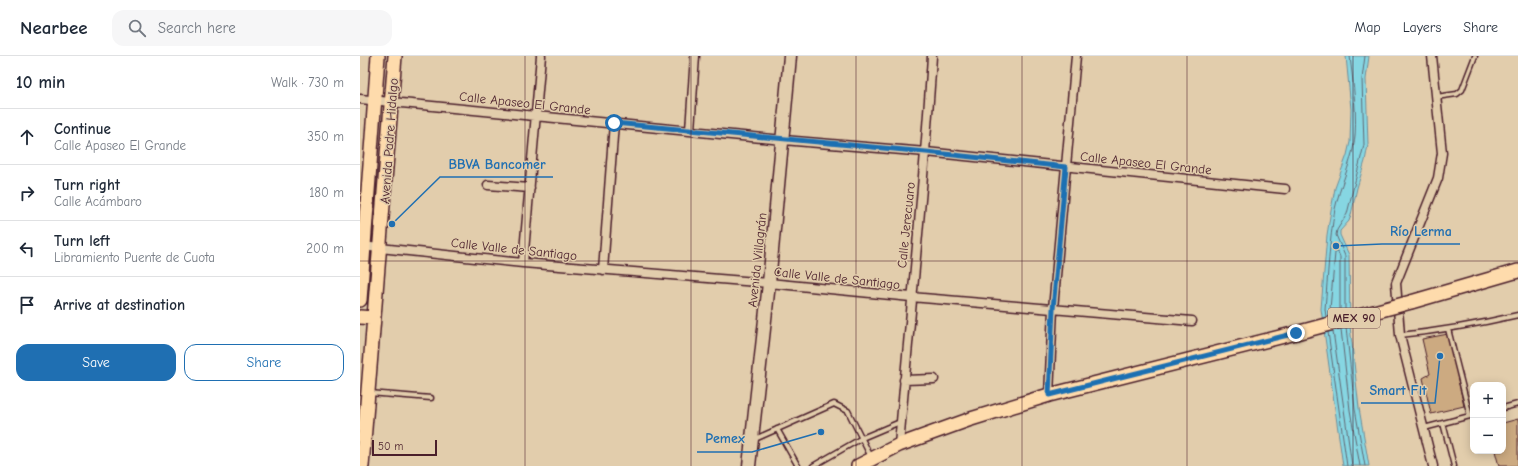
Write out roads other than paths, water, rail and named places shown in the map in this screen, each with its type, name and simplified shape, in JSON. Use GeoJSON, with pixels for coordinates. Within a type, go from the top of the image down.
{"type":"FeatureCollection","features":[{"type":"Feature","properties":{"kind":"main road"},"geometry":{"type":"LineString","coordinates":[[378,60],[395,60]]}},
{"type":"Feature","properties":{"kind":"main road","name":"Avenida Padre Hidalgo"},"geometry":{"type":"LineString","coordinates":[[360,300],[362,247],[376,101],[378,60]]}},
{"type":"Feature","properties":{"kind":"main road","name":"Avenida Padre Hidalgo"},"geometry":{"type":"LineString","coordinates":[[362,466],[363,392],[374,318],[395,60]]}},
{"type":"Feature","properties":{"kind":"main road","name":"MEX 90"},"geometry":{"type":"LineString","coordinates":[[858,466],[899,444],[971,419],[1049,395],[1296,333],[1518,271]]}},
{"type":"Feature","properties":{"kind":"main road"},"geometry":{"type":"LineString","coordinates":[[360,317],[374,318]]}},
{"type":"Feature","properties":{"kind":"street"},"geometry":{"type":"LineString","coordinates":[[523,263],[541,56]]}},
{"type":"Feature","properties":{"kind":"street"},"geometry":{"type":"LineString","coordinates":[[690,130],[695,56]]}},
{"type":"Feature","properties":{"kind":"street","name":"Avenida Villagrán"},"geometry":{"type":"LineString","coordinates":[[749,466],[769,283],[790,56]]}},
{"type":"Feature","properties":{"kind":"street","name":"Calle Jerecuaro"},"geometry":{"type":"LineString","coordinates":[[899,444],[911,298],[926,152],[932,56]]}},
{"type":"Feature","properties":{"kind":"street"},"geometry":{"type":"LineString","coordinates":[[1049,395],[1053,309],[1076,56]]}},
{"type":"Feature","properties":{"kind":"street"},"geometry":{"type":"LineString","coordinates":[[1432,56],[1435,97],[1442,153],[1438,178],[1396,283],[1400,335],[1422,429],[1433,466]]}},
{"type":"Feature","properties":{"kind":"street","name":"Calle Apaseo El Grande"},"geometry":{"type":"LineString","coordinates":[[360,99],[783,140],[926,152],[1285,189]]}},
{"type":"Feature","properties":{"kind":"street"},"geometry":{"type":"LineString","coordinates":[[603,270],[614,123]]}},
{"type":"Feature","properties":{"kind":"street"},"geometry":{"type":"LineString","coordinates":[[488,184],[530,188]]}},
{"type":"Feature","properties":{"kind":"street","name":"Calle Valle de Santiago"},"geometry":{"type":"LineString","coordinates":[[362,247],[523,263],[769,283],[911,298],[1192,321]]}},
{"type":"Feature","properties":{"kind":"street"},"geometry":{"type":"LineString","coordinates":[[904,380],[934,379]]}},
{"type":"Feature","properties":{"kind":"lane"},"geometry":{"type":"LineString","coordinates":[[1435,97],[1457,94],[1462,90],[1475,56]]}},
{"type":"Feature","properties":{"kind":"lane"},"geometry":{"type":"LineString","coordinates":[[1400,335],[1448,329],[1518,315]]}},
{"type":"Feature","properties":{"kind":"lane"},"geometry":{"type":"LineString","coordinates":[[1448,329],[1470,412]]}},
{"type":"Feature","properties":{"kind":"lane"},"geometry":{"type":"LineString","coordinates":[[363,392],[431,398]]}},
{"type":"Feature","properties":{"kind":"lane"},"geometry":{"type":"LineString","coordinates":[[752,440],[834,404],[848,411],[872,459]]}},
{"type":"Feature","properties":{"kind":"lane"},"geometry":{"type":"LineString","coordinates":[[1506,407],[1518,404]]}},
{"type":"Feature","properties":{"kind":"lane"},"geometry":{"type":"LineString","coordinates":[[1422,429],[1470,416]]}},
{"type":"Feature","properties":{"kind":"lane"},"geometry":{"type":"LineString","coordinates":[[813,466],[862,438],[901,422]]}},
{"type":"Feature","properties":{"kind":"lane"},"geometry":{"type":"LineString","coordinates":[[1443,423],[1454,466]]}},
{"type":"Feature","properties":{"kind":"lane"},"geometry":{"type":"LineString","coordinates":[[777,429],[798,466]]}},
{"type":"Feature","properties":{"kind":"water"},"geometry":{"type":"Polygon","coordinates":[[[1346,56],[1369,56],[1366,79],[1368,145],[1351,215],[1349,221],[1340,231],[1340,235],[1349,255],[1350,326],[1359,408],[1369,466],[1343,466],[1321,309],[1327,235],[1331,210],[1335,188],[1350,142],[1351,109],[1346,56]]]}},
{"type":"Feature","properties":{"kind":"place","name":"BBVA Bancomer"},"geometry":{"type":"Point","coordinates":[392,224]}},
{"type":"Feature","properties":{"kind":"place","name":"Río Lerma"},"geometry":{"type":"Point","coordinates":[1336,246]}},
{"type":"Feature","properties":{"kind":"place","name":"Smart Fit"},"geometry":{"type":"Point","coordinates":[1440,356]}},
{"type":"Feature","properties":{"kind":"place","name":"Pemex"},"geometry":{"type":"Point","coordinates":[821,432]}}]}
